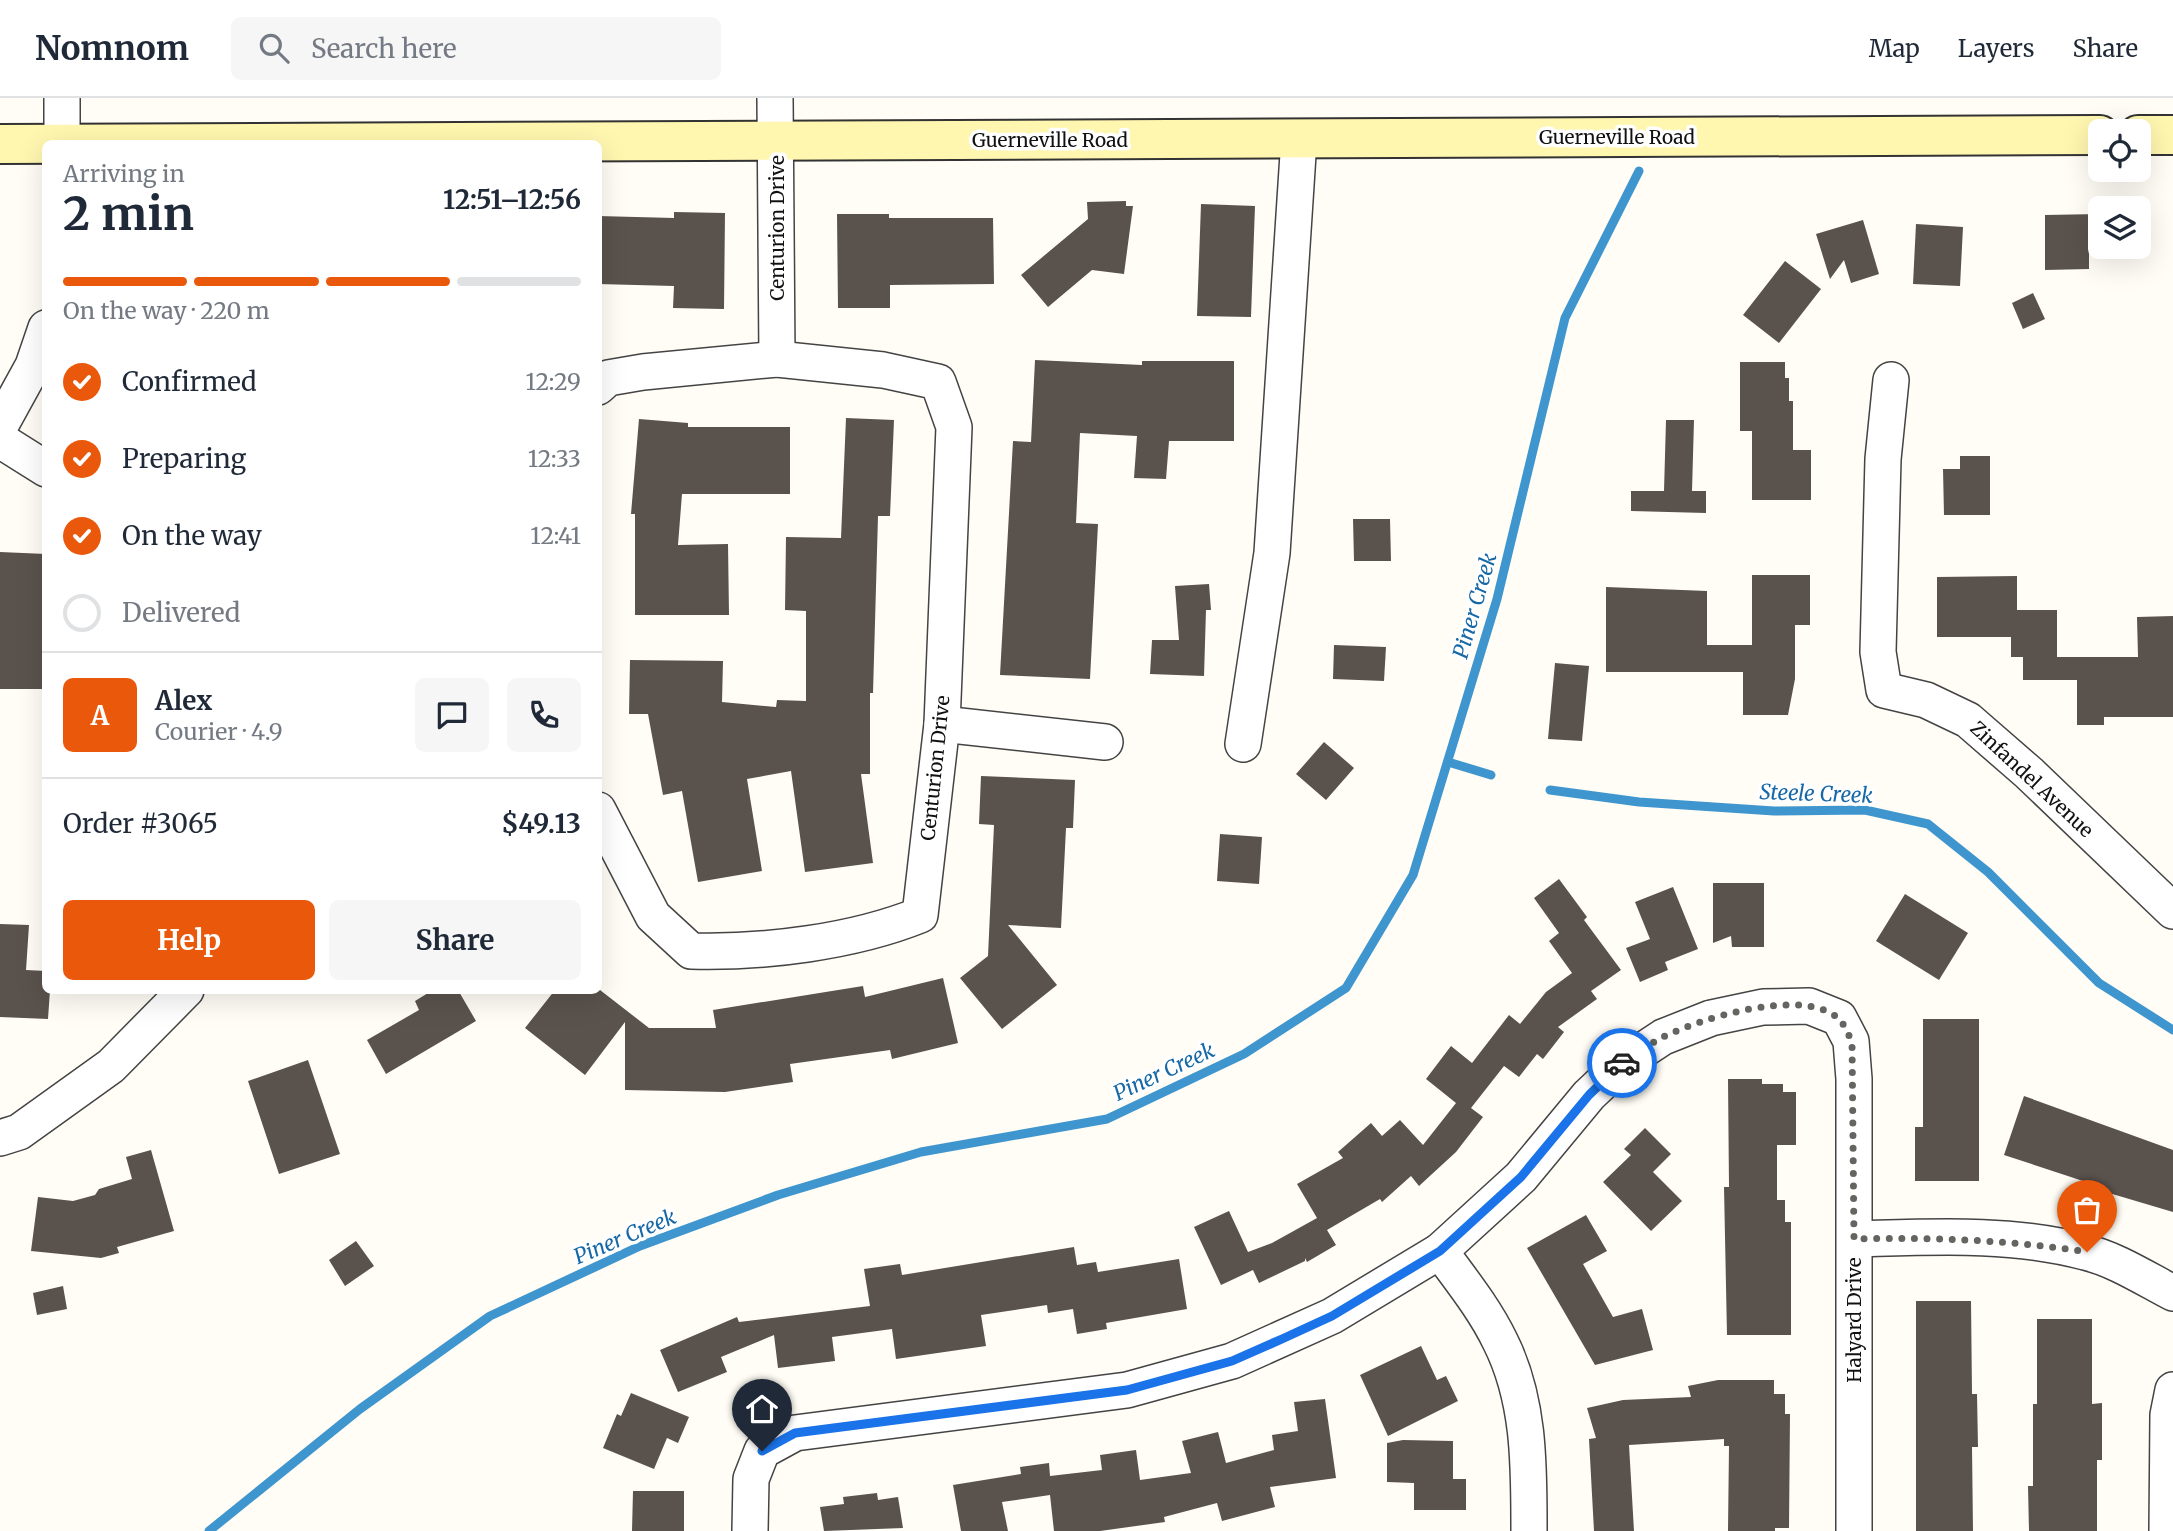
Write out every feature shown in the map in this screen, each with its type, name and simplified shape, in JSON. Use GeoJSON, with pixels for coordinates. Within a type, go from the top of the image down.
{"type":"FeatureCollection","features":[{"type":"Feature","properties":{"kind":"main road","name":"Guerneville Road"},"geometry":{"type":"LineString","coordinates":[[602,141],[2088,135]]}},
{"type":"Feature","properties":{"kind":"main road"},"geometry":{"type":"LineString","coordinates":[[2151,135],[2173,135]]}},
{"type":"Feature","properties":{"kind":"main road","name":"Guerneville Road"},"geometry":{"type":"LineString","coordinates":[[0,144],[42,143]]}},
{"type":"Feature","properties":{"kind":"street"},"geometry":{"type":"LineString","coordinates":[[62,98],[62,140]]}},
{"type":"Feature","properties":{"kind":"street","name":"Centurion Drive"},"geometry":{"type":"LineString","coordinates":[[775,98],[776,359]]}},
{"type":"Feature","properties":{"kind":"street"},"geometry":{"type":"LineString","coordinates":[[1243,744],[1272,553],[1299,139]]}},
{"type":"Feature","properties":{"kind":"street"},"geometry":{"type":"LineString","coordinates":[[0,426],[33,366],[42,340]]}},
{"type":"Feature","properties":{"kind":"street","name":"Centurion Drive"},"geometry":{"type":"LineString","coordinates":[[602,384],[608,379],[643,372],[776,359],[883,370],[939,382],[954,427],[942,724],[920,915],[880,931],[730,952],[691,951],[653,916],[602,818]]}},
{"type":"Feature","properties":{"kind":"street","name":"Zinfandel Avenue"},"geometry":{"type":"LineString","coordinates":[[1891,380],[1882,472],[1878,652],[1884,690],[1926,700],[1968,720],[2029,773],[2173,911]]}},
{"type":"Feature","properties":{"kind":"street"},"geometry":{"type":"LineString","coordinates":[[0,440],[42,466]]}},
{"type":"Feature","properties":{"kind":"street"},"geometry":{"type":"LineString","coordinates":[[942,724],[1105,742]]}},
{"type":"Feature","properties":{"kind":"street"},"geometry":{"type":"LineString","coordinates":[[0,1138],[19,1132],[111,1066],[182,994]]}},
{"type":"Feature","properties":{"kind":"street","name":"Halyard Drive"},"geometry":{"type":"LineString","coordinates":[[1440,1251],[1521,1177],[1589,1095],[1622,1064],[1663,1037],[1711,1018],[1763,1007],[1809,1006],[1839,1018],[1852,1041],[1854,1531]]}},
{"type":"Feature","properties":{"kind":"street"},"geometry":{"type":"LineString","coordinates":[[1854,1239],[1943,1237],[2012,1241],[2087,1252],[2173,1293]]}},
{"type":"Feature","properties":{"kind":"street"},"geometry":{"type":"LineString","coordinates":[[750,1531],[751,1479],[762,1451],[795,1433],[1127,1390],[1232,1361],[1332,1316],[1440,1251],[1484,1312],[1501,1342],[1514,1377],[1526,1427],[1529,1531]]}},
{"type":"Feature","properties":{"kind":"street"},"geometry":{"type":"LineString","coordinates":[[2168,1531],[2168,1415],[2173,1390]]}},
{"type":"Feature","properties":{"kind":"building"},"geometry":{"type":"Polygon","coordinates":[[[1126,201],[1126,206],[1133,206],[1124,274],[1092,270],[1048,307],[1021,275],[1088,219],[1087,202],[1126,201]]]}},
{"type":"Feature","properties":{"kind":"building"},"geometry":{"type":"Polygon","coordinates":[[[1201,204],[1255,206],[1251,317],[1197,316],[1201,204]]]}},
{"type":"Feature","properties":{"kind":"building"},"geometry":{"type":"Polygon","coordinates":[[[674,212],[725,213],[724,309],[673,308],[674,286],[602,284],[602,216],[674,218],[674,212]]]}},
{"type":"Feature","properties":{"kind":"building"},"geometry":{"type":"Polygon","coordinates":[[[837,214],[889,214],[889,218],[993,218],[994,284],[890,285],[890,308],[838,308],[837,214]]]}},
{"type":"Feature","properties":{"kind":"building"},"geometry":{"type":"Polygon","coordinates":[[[2088,214],[2089,269],[2045,270],[2045,215],[2088,214]]]}},
{"type":"Feature","properties":{"kind":"building"},"geometry":{"type":"Polygon","coordinates":[[[1863,220],[1879,274],[1851,283],[1844,260],[1830,279],[1816,234],[1863,220]]]}},
{"type":"Feature","properties":{"kind":"building"},"geometry":{"type":"Polygon","coordinates":[[[1916,224],[1963,227],[1960,286],[1913,284],[1916,224]]]}},
{"type":"Feature","properties":{"kind":"building"},"geometry":{"type":"Polygon","coordinates":[[[1785,261],[1821,289],[1779,343],[1743,315],[1785,261]]]}},
{"type":"Feature","properties":{"kind":"building"},"geometry":{"type":"Polygon","coordinates":[[[2033,293],[2045,319],[2023,329],[2012,303],[2033,293]]]}},
{"type":"Feature","properties":{"kind":"building"},"geometry":{"type":"Polygon","coordinates":[[[1035,360],[1142,365],[1142,361],[1234,361],[1234,441],[1169,441],[1166,479],[1134,478],[1137,436],[1080,433],[1076,523],[1098,524],[1090,679],[1000,675],[1013,441],[1031,442],[1035,360]]]}},
{"type":"Feature","properties":{"kind":"building"},"geometry":{"type":"Polygon","coordinates":[[[1740,362],[1785,362],[1785,378],[1789,378],[1789,401],[1793,401],[1793,450],[1811,450],[1811,500],[1752,500],[1752,431],[1740,431],[1740,362]]]}},
{"type":"Feature","properties":{"kind":"building"},"geometry":{"type":"Polygon","coordinates":[[[846,418],[894,420],[890,516],[878,516],[873,693],[870,693],[870,774],[861,774],[873,863],[805,872],[791,771],[747,779],[762,871],[698,882],[682,791],[663,795],[648,714],[629,714],[630,660],[723,661],[722,702],[776,707],[777,700],[806,701],[806,611],[785,610],[786,537],[841,538],[846,418]]]}},
{"type":"Feature","properties":{"kind":"building"},"geometry":{"type":"Polygon","coordinates":[[[639,419],[688,423],[688,427],[790,427],[790,494],[682,494],[678,545],[728,544],[729,615],[635,615],[635,514],[631,514],[639,419]]]}},
{"type":"Feature","properties":{"kind":"building"},"geometry":{"type":"Polygon","coordinates":[[[1666,420],[1694,420],[1692,491],[1706,491],[1706,513],[1631,511],[1631,491],[1664,491],[1666,420]]]}},
{"type":"Feature","properties":{"kind":"building"},"geometry":{"type":"Polygon","coordinates":[[[1960,456],[1990,456],[1990,515],[1944,515],[1943,469],[1960,469],[1960,456]]]}},
{"type":"Feature","properties":{"kind":"building"},"geometry":{"type":"Polygon","coordinates":[[[1353,519],[1390,519],[1391,561],[1354,561],[1353,519]]]}},
{"type":"Feature","properties":{"kind":"building"},"geometry":{"type":"Polygon","coordinates":[[[0,552],[42,554],[42,689],[0,689],[0,552]]]}},
{"type":"Feature","properties":{"kind":"building"},"geometry":{"type":"Polygon","coordinates":[[[1752,575],[1810,575],[1810,625],[1795,625],[1795,679],[1788,715],[1743,715],[1743,672],[1606,672],[1606,587],[1707,591],[1707,645],[1752,645],[1752,575]]]}},
{"type":"Feature","properties":{"kind":"building"},"geometry":{"type":"Polygon","coordinates":[[[2017,576],[2017,610],[2057,610],[2057,657],[2138,657],[2137,617],[2173,616],[2173,717],[2104,717],[2104,725],[2077,725],[2077,680],[2023,680],[2023,657],[2011,657],[2011,637],[1937,637],[1937,577],[2017,576]]]}},
{"type":"Feature","properties":{"kind":"building"},"geometry":{"type":"Polygon","coordinates":[[[1209,584],[1211,610],[1206,610],[1204,676],[1150,674],[1152,640],[1179,640],[1175,586],[1209,584]]]}},
{"type":"Feature","properties":{"kind":"building"},"geometry":{"type":"Polygon","coordinates":[[[1334,645],[1386,647],[1384,681],[1333,679],[1334,645]]]}},
{"type":"Feature","properties":{"kind":"building"},"geometry":{"type":"Polygon","coordinates":[[[1555,663],[1589,666],[1582,741],[1548,739],[1555,663]]]}},
{"type":"Feature","properties":{"kind":"building"},"geometry":{"type":"Polygon","coordinates":[[[1324,742],[1354,768],[1326,800],[1296,774],[1324,742]]]}},
{"type":"Feature","properties":{"kind":"building"},"geometry":{"type":"Polygon","coordinates":[[[981,776],[1075,780],[1073,828],[1066,828],[1061,928],[1008,925],[1057,985],[1002,1029],[960,978],[988,956],[994,825],[979,824],[981,776]]]}},
{"type":"Feature","properties":{"kind":"building"},"geometry":{"type":"Polygon","coordinates":[[[1220,834],[1262,837],[1259,884],[1217,881],[1220,834]]]}},
{"type":"Feature","properties":{"kind":"building"},"geometry":{"type":"Polygon","coordinates":[[[1559,879],[1587,917],[1584,920],[1621,970],[1591,991],[1597,999],[1558,1027],[1564,1032],[1543,1059],[1537,1054],[1519,1077],[1504,1066],[1471,1108],[1483,1117],[1456,1152],[1419,1186],[1411,1176],[1382,1202],[1380,1199],[1327,1230],[1336,1245],[1307,1262],[1305,1258],[1305,1261],[1259,1283],[1253,1270],[1221,1285],[1194,1227],[1229,1211],[1248,1252],[1272,1243],[1317,1218],[1297,1184],[1343,1158],[1338,1152],[1371,1123],[1382,1136],[1400,1120],[1423,1145],[1456,1103],[1426,1079],[1451,1046],[1472,1063],[1509,1015],[1520,1024],[1546,992],[1572,973],[1549,941],[1559,933],[1534,898],[1559,879]]]}},
{"type":"Feature","properties":{"kind":"building"},"geometry":{"type":"Polygon","coordinates":[[[1713,883],[1764,883],[1764,947],[1732,947],[1731,936],[1713,943],[1713,883]]]}},
{"type":"Feature","properties":{"kind":"building"},"geometry":{"type":"Polygon","coordinates":[[[1673,887],[1698,949],[1665,962],[1668,970],[1640,982],[1626,948],[1650,939],[1635,902],[1673,887]]]}},
{"type":"Feature","properties":{"kind":"building"},"geometry":{"type":"Polygon","coordinates":[[[1905,894],[1968,933],[1939,980],[1876,941],[1905,894]]]}},
{"type":"Feature","properties":{"kind":"building"},"geometry":{"type":"Polygon","coordinates":[[[0,924],[29,925],[26,970],[42,971],[42,994],[50,994],[48,1019],[0,1017],[0,924]]]}},
{"type":"Feature","properties":{"kind":"building"},"geometry":{"type":"Polygon","coordinates":[[[943,978],[958,1043],[892,1059],[890,1050],[790,1064],[793,1082],[725,1092],[625,1090],[625,1022],[585,1075],[525,1028],[552,994],[602,994],[602,992],[649,1028],[716,1028],[713,1010],[863,986],[865,997],[943,978]]]}},
{"type":"Feature","properties":{"kind":"building"},"geometry":{"type":"Polygon","coordinates":[[[426,994],[460,994],[476,1021],[386,1074],[367,1040],[419,1010],[415,1001],[426,994]]]}},
{"type":"Feature","properties":{"kind":"building"},"geometry":{"type":"Polygon","coordinates":[[[1923,1019],[1979,1019],[1979,1181],[1915,1181],[1915,1127],[1923,1127],[1923,1019]]]}},
{"type":"Feature","properties":{"kind":"building"},"geometry":{"type":"Polygon","coordinates":[[[308,1060],[340,1154],[279,1174],[248,1081],[308,1060]]]}},
{"type":"Feature","properties":{"kind":"building"},"geometry":{"type":"Polygon","coordinates":[[[1728,1079],[1762,1079],[1762,1084],[1783,1084],[1783,1092],[1796,1092],[1796,1145],[1777,1145],[1777,1200],[1785,1200],[1785,1222],[1791,1222],[1791,1335],[1727,1335],[1724,1187],[1729,1187],[1728,1079]]]}},
{"type":"Feature","properties":{"kind":"building"},"geometry":{"type":"Polygon","coordinates":[[[2024,1096],[2173,1150],[2173,1212],[2082,1185],[2083,1181],[2004,1155],[2024,1096]]]}},
{"type":"Feature","properties":{"kind":"building"},"geometry":{"type":"Polygon","coordinates":[[[1645,1128],[1671,1154],[1653,1172],[1682,1201],[1651,1231],[1603,1182],[1631,1155],[1624,1149],[1645,1128]]]}},
{"type":"Feature","properties":{"kind":"building"},"geometry":{"type":"Polygon","coordinates":[[[151,1150],[174,1231],[117,1247],[119,1253],[101,1258],[31,1251],[38,1197],[73,1201],[95,1195],[99,1189],[132,1179],[126,1157],[151,1150]]]}},
{"type":"Feature","properties":{"kind":"building"},"geometry":{"type":"Polygon","coordinates":[[[1586,1215],[1607,1251],[1583,1264],[1613,1317],[1642,1309],[1653,1350],[1595,1365],[1527,1248],[1586,1215]]]}},
{"type":"Feature","properties":{"kind":"building"},"geometry":{"type":"Polygon","coordinates":[[[356,1241],[374,1266],[345,1286],[329,1260],[356,1241]]]}},
{"type":"Feature","properties":{"kind":"building"},"geometry":{"type":"Polygon","coordinates":[[[1074,1247],[1077,1265],[1096,1262],[1098,1272],[1179,1259],[1187,1309],[1106,1323],[1107,1329],[1077,1334],[1073,1309],[1048,1313],[1047,1305],[981,1315],[986,1346],[896,1359],[892,1329],[832,1337],[835,1361],[778,1368],[774,1335],[721,1357],[727,1372],[678,1392],[660,1350],[737,1317],[739,1322],[870,1306],[864,1269],[900,1264],[902,1275],[1074,1247]]]}},
{"type":"Feature","properties":{"kind":"building"},"geometry":{"type":"Polygon","coordinates":[[[63,1286],[67,1309],[37,1315],[33,1293],[63,1286]]]}},
{"type":"Feature","properties":{"kind":"building"},"geometry":{"type":"Polygon","coordinates":[[[1916,1301],[1971,1301],[1972,1394],[1977,1394],[1978,1447],[1972,1447],[1973,1531],[1916,1531],[1916,1301]]]}},
{"type":"Feature","properties":{"kind":"building"},"geometry":{"type":"Polygon","coordinates":[[[2037,1319],[2092,1319],[2092,1404],[2102,1403],[2102,1460],[2097,1460],[2097,1531],[2029,1531],[2028,1486],[2033,1486],[2033,1404],[2037,1404],[2037,1319]]]}},
{"type":"Feature","properties":{"kind":"building"},"geometry":{"type":"Polygon","coordinates":[[[1421,1346],[1437,1380],[1446,1376],[1458,1401],[1388,1436],[1360,1375],[1421,1346]]]}},
{"type":"Feature","properties":{"kind":"building"},"geometry":{"type":"Polygon","coordinates":[[[1718,1380],[1774,1380],[1774,1394],[1785,1394],[1785,1414],[1790,1414],[1789,1528],[1775,1528],[1775,1531],[1728,1531],[1729,1446],[1724,1446],[1724,1439],[1629,1445],[1634,1531],[1594,1531],[1589,1439],[1596,1438],[1587,1408],[1623,1400],[1691,1397],[1688,1386],[1718,1380]]]}},
{"type":"Feature","properties":{"kind":"building"},"geometry":{"type":"Polygon","coordinates":[[[631,1393],[689,1417],[678,1443],[667,1438],[654,1469],[603,1448],[617,1414],[621,1416],[631,1393]]]}},
{"type":"Feature","properties":{"kind":"building"},"geometry":{"type":"Polygon","coordinates":[[[1325,1399],[1336,1478],[1270,1487],[1275,1507],[1222,1521],[1217,1503],[1164,1517],[1165,1522],[1100,1531],[1054,1531],[1050,1495],[1002,1502],[1008,1531],[961,1531],[953,1485],[1021,1474],[1020,1467],[1049,1463],[1050,1476],[1102,1470],[1100,1455],[1136,1450],[1140,1480],[1191,1473],[1182,1441],[1218,1432],[1226,1463],[1274,1450],[1272,1435],[1298,1431],[1294,1402],[1325,1399]]]}},
{"type":"Feature","properties":{"kind":"building"},"geometry":{"type":"Polygon","coordinates":[[[1403,1440],[1453,1441],[1453,1479],[1466,1479],[1466,1510],[1414,1510],[1414,1483],[1387,1482],[1387,1443],[1403,1440]]]}},
{"type":"Feature","properties":{"kind":"building"},"geometry":{"type":"Polygon","coordinates":[[[633,1491],[684,1491],[684,1531],[632,1531],[633,1491]]]}},
{"type":"Feature","properties":{"kind":"building"},"geometry":{"type":"Polygon","coordinates":[[[877,1493],[878,1500],[898,1497],[903,1528],[824,1531],[820,1507],[844,1504],[843,1497],[877,1493]]]}},
{"type":"Feature","properties":{"kind":"waterway","name":"Piner Creek"},"geometry":{"type":"LineString","coordinates":[[209,1531],[360,1409],[490,1316],[640,1246],[778,1195],[921,1152],[1107,1119],[1244,1054],[1346,988],[1413,875],[1497,599],[1565,318],[1639,171]]}},
{"type":"Feature","properties":{"kind":"waterway","name":"Steele Creek"},"geometry":{"type":"LineString","coordinates":[[1448,762],[1491,775]]}},
{"type":"Feature","properties":{"kind":"waterway","name":"Steele Creek"},"geometry":{"type":"LineString","coordinates":[[1550,790],[1639,802],[1774,811],[1865,810],[1928,824],[1988,872],[2099,983],[2173,1030]]}},
{"type":"Feature","properties":{"kind":"way so far"},"geometry":{"type":"LineString","coordinates":[[1622,1063],[1663,1037],[1711,1018],[1763,1007],[1809,1006],[1839,1018],[1852,1041],[1854,1239],[1943,1237],[2012,1241],[2087,1252]]}},
{"type":"Feature","properties":{"kind":"route"},"geometry":{"type":"LineString","coordinates":[[762,1451],[795,1433],[1127,1390],[1232,1361],[1332,1316],[1440,1251],[1521,1177],[1589,1095],[1622,1063]]}}]}
